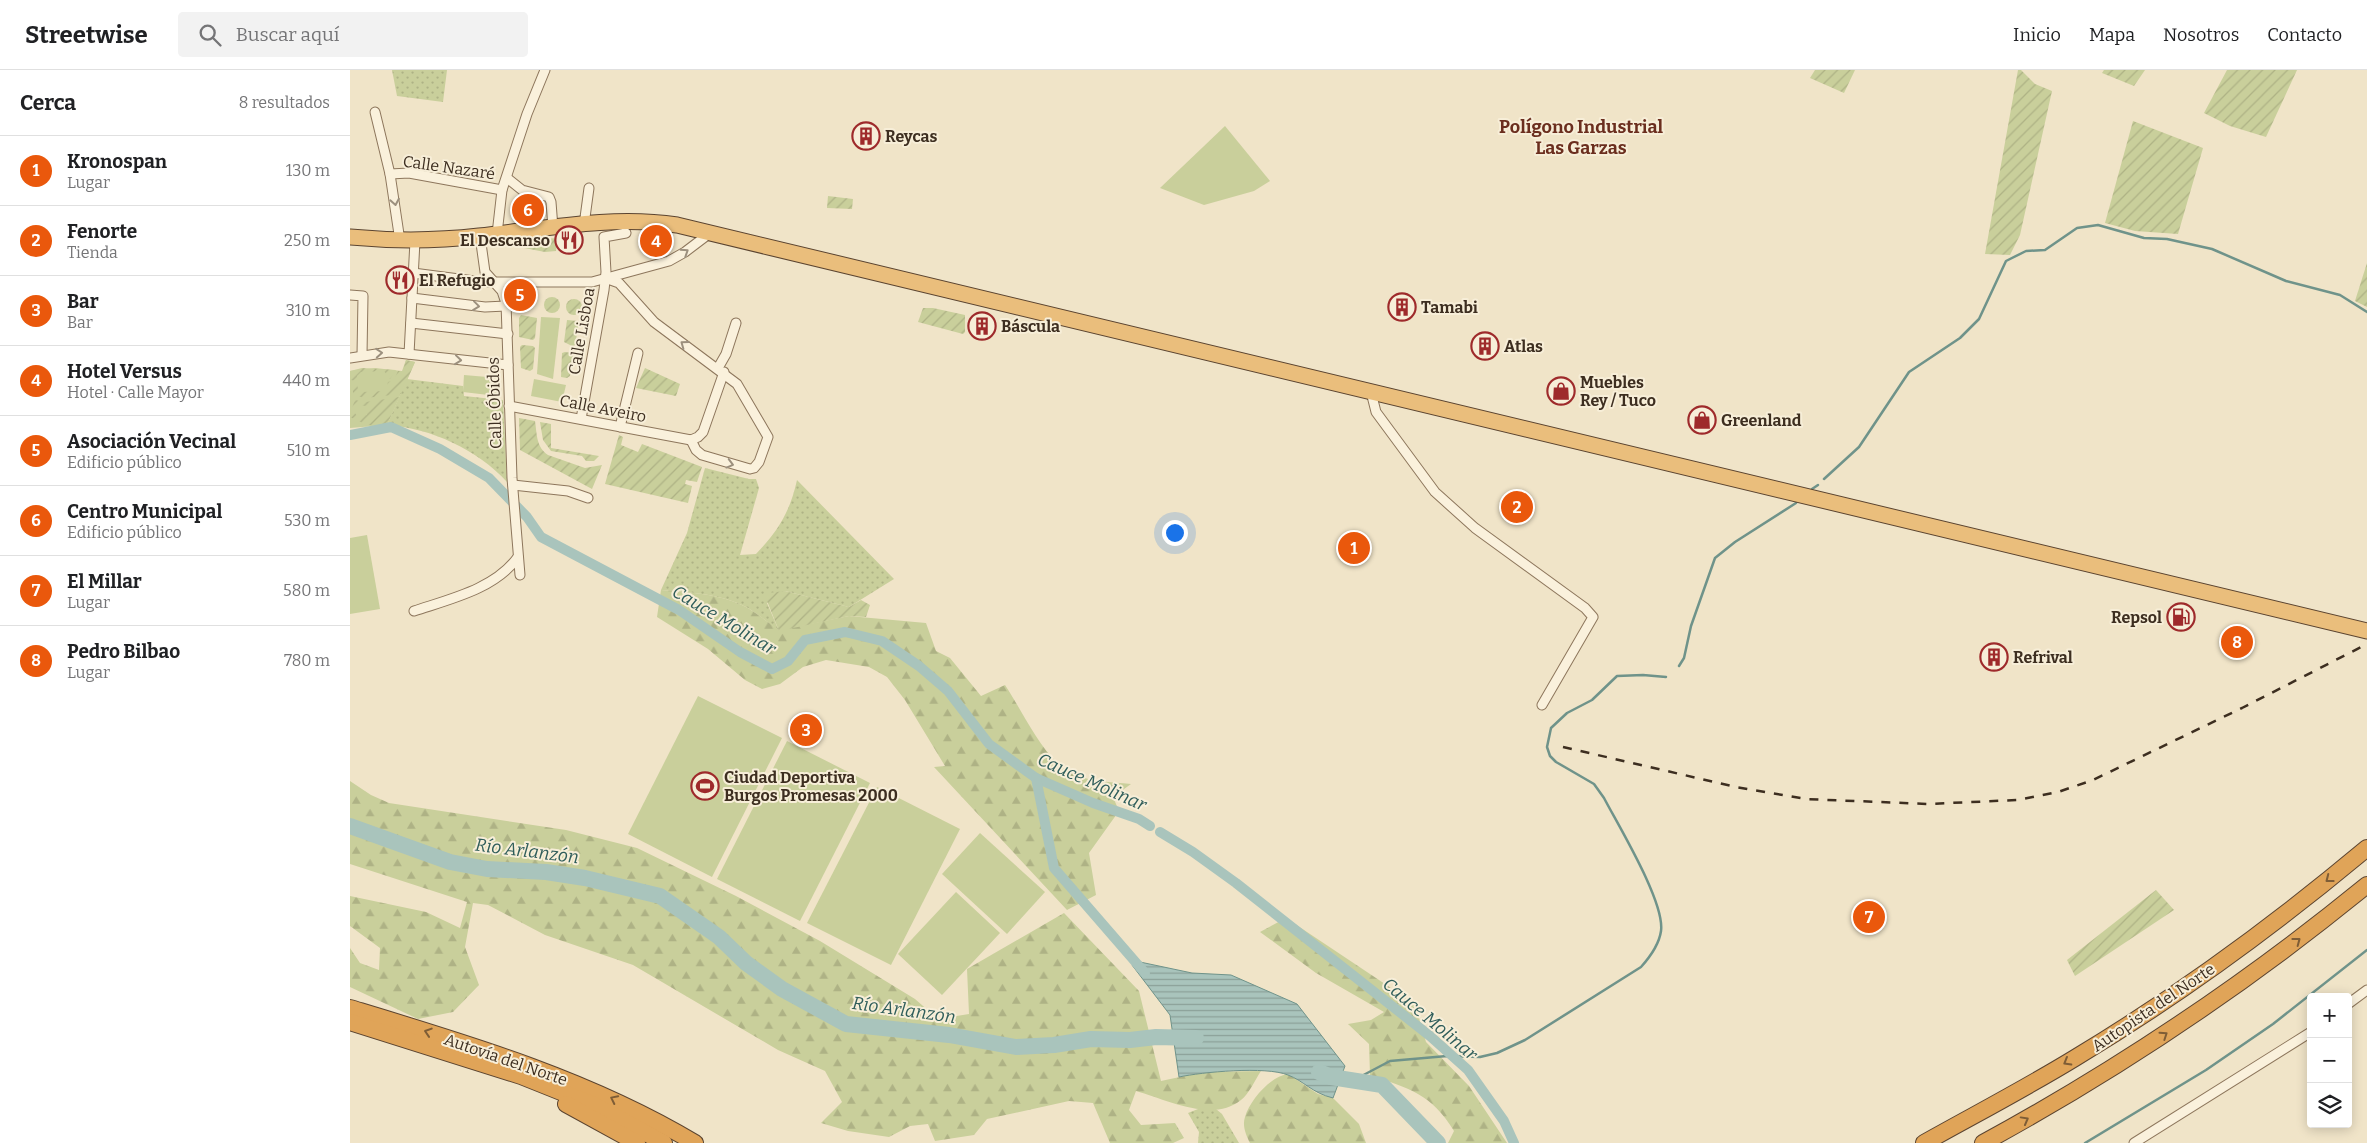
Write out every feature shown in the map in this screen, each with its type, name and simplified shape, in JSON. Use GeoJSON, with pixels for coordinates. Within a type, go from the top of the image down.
{"type":"FeatureCollection","features":[{"type":"Feature","properties":{"kind":"highway"},"geometry":{"type":"LineString","coordinates":[[350,237],[408,241],[480,236],[584,225],[653,222],[710,233],[2367,631]]}},
{"type":"Feature","properties":{"kind":"highway","name":"Autopista del Norte"},"geometry":{"type":"LineString","coordinates":[[1924,1143],[2123,1028],[2269,926],[2367,848]]}},
{"type":"Feature","properties":{"kind":"highway","name":"Autopista del Norte"},"geometry":{"type":"LineString","coordinates":[[1983,1143],[2060,1101],[2158,1039],[2249,977],[2367,885]]}},
{"type":"Feature","properties":{"kind":"highway","name":"Autovía del Norte"},"geometry":{"type":"LineString","coordinates":[[350,1008],[550,1073],[608,1097],[657,1122]]}},
{"type":"Feature","properties":{"kind":"highway"},"geometry":{"type":"LineString","coordinates":[[350,1024],[499,1074],[568,1105],[637,1143]]}},
{"type":"Feature","properties":{"kind":"highway"},"geometry":{"type":"LineString","coordinates":[[350,1024],[521,1076],[596,1106],[664,1143]]}},
{"type":"Feature","properties":{"kind":"highway"},"geometry":{"type":"LineString","coordinates":[[657,1122],[686,1143]]}},
{"type":"Feature","properties":{"kind":"highway"},"geometry":{"type":"LineString","coordinates":[[657,1122],[695,1143]]}},
{"type":"Feature","properties":{"kind":"street"},"geometry":{"type":"LineString","coordinates":[[497,234],[497,220],[502,190],[508,178],[527,114],[544,71]]}},
{"type":"Feature","properties":{"kind":"street"},"geometry":{"type":"LineString","coordinates":[[375,112],[408,241],[413,273],[409,354]]}},
{"type":"Feature","properties":{"kind":"street","name":"Calle Nazaré"},"geometry":{"type":"LineString","coordinates":[[390,174],[409,173],[502,190]]}},
{"type":"Feature","properties":{"kind":"street","name":"Calle Nazaré"},"geometry":{"type":"LineString","coordinates":[[508,178],[522,190],[549,197],[552,202],[553,228]]}},
{"type":"Feature","properties":{"kind":"street"},"geometry":{"type":"LineString","coordinates":[[584,225],[589,188]]}},
{"type":"Feature","properties":{"kind":"street","name":"Calle Lisboa"},"geometry":{"type":"LineString","coordinates":[[581,419],[605,278],[604,235],[626,233]]}},
{"type":"Feature","properties":{"kind":"street"},"geometry":{"type":"LineString","coordinates":[[413,273],[493,282],[589,282],[677,258],[710,233]]}},
{"type":"Feature","properties":{"kind":"street","name":"Calle Óbidos"},"geometry":{"type":"LineString","coordinates":[[480,236],[486,272],[502,291],[506,306],[513,485],[520,575]]}},
{"type":"Feature","properties":{"kind":"street"},"geometry":{"type":"LineString","coordinates":[[605,278],[619,283],[654,322],[721,370],[737,384],[768,437],[759,462],[754,468],[750,469],[706,457],[696,450],[691,440],[703,432],[721,370],[736,323]]}},
{"type":"Feature","properties":{"kind":"street"},"geometry":{"type":"LineString","coordinates":[[350,295],[362,296],[362,355]]}},
{"type":"Feature","properties":{"kind":"street"},"geometry":{"type":"LineString","coordinates":[[412,298],[485,307],[506,306]]}},
{"type":"Feature","properties":{"kind":"street"},"geometry":{"type":"LineString","coordinates":[[411,323],[508,334]]}},
{"type":"Feature","properties":{"kind":"street"},"geometry":{"type":"LineString","coordinates":[[350,358],[389,352],[508,365]]}},
{"type":"Feature","properties":{"kind":"street"},"geometry":{"type":"LineString","coordinates":[[620,427],[638,352]]}},
{"type":"Feature","properties":{"kind":"street"},"geometry":{"type":"LineString","coordinates":[[1371,392],[1376,412],[1435,492],[1475,528],[1585,608],[1592,617],[1542,705]]}},
{"type":"Feature","properties":{"kind":"street","name":"Calle Aveiro"},"geometry":{"type":"LineString","coordinates":[[509,406],[691,440]]}},
{"type":"Feature","properties":{"kind":"street"},"geometry":{"type":"LineString","coordinates":[[513,485],[568,490],[588,498]]}},
{"type":"Feature","properties":{"kind":"street"},"geometry":{"type":"LineString","coordinates":[[414,612],[496,579],[509,569],[518,556]]}},
{"type":"Feature","properties":{"kind":"street"},"geometry":{"type":"LineString","coordinates":[[2352,1001],[2367,990]]}},
{"type":"Feature","properties":{"kind":"street"},"geometry":{"type":"LineString","coordinates":[[2134,1143],[2307,1035]]}},
{"type":"Feature","properties":{"kind":"green space"},"geometry":{"type":"Polygon","coordinates":[[[392,70],[447,70],[443,102],[397,96],[392,70]]]}},
{"type":"Feature","properties":{"kind":"green space"},"geometry":{"type":"Polygon","coordinates":[[[1815,70],[1855,70],[1844,93],[1810,78],[1815,70]]]}},
{"type":"Feature","properties":{"kind":"green space"},"geometry":{"type":"Polygon","coordinates":[[[2018,70],[2021,70],[2035,84],[2052,91],[2020,235],[2010,255],[1985,254],[2018,70]]]}},
{"type":"Feature","properties":{"kind":"green space"},"geometry":{"type":"Polygon","coordinates":[[[2104,70],[2145,70],[2134,86],[2102,73],[2104,70]]]}},
{"type":"Feature","properties":{"kind":"green space"},"geometry":{"type":"Polygon","coordinates":[[[2227,70],[2297,70],[2266,137],[2230,126],[2204,113],[2227,70]]]}},
{"type":"Feature","properties":{"kind":"green space"},"geometry":{"type":"Polygon","coordinates":[[[2133,121],[2203,148],[2178,234],[2135,231],[2105,223],[2133,121]]]}},
{"type":"Feature","properties":{"kind":"green space"},"geometry":{"type":"Polygon","coordinates":[[[1225,126],[1270,181],[1254,191],[1204,205],[1160,188],[1225,126]]]}},
{"type":"Feature","properties":{"kind":"green space"},"geometry":{"type":"Polygon","coordinates":[[[828,196],[853,199],[852,209],[827,208],[828,196]]]}},
{"type":"Feature","properties":{"kind":"green space"},"geometry":{"type":"Polygon","coordinates":[[[557,238],[556,251],[545,252],[519,247],[519,241],[557,238]]]}},
{"type":"Feature","properties":{"kind":"green space"},"geometry":{"type":"Polygon","coordinates":[[[2367,263],[2367,307],[2355,301],[2367,263]]]}},
{"type":"Feature","properties":{"kind":"green space"},"geometry":{"type":"Polygon","coordinates":[[[549,297],[555,297],[560,302],[558,311],[549,313],[544,308],[544,302],[549,297]]]}},
{"type":"Feature","properties":{"kind":"green space"},"geometry":{"type":"Polygon","coordinates":[[[574,299],[580,301],[582,307],[580,313],[574,315],[568,313],[566,307],[568,301],[574,299]]]}},
{"type":"Feature","properties":{"kind":"green space"},"geometry":{"type":"Polygon","coordinates":[[[923,308],[933,308],[965,315],[965,332],[963,334],[918,322],[923,308]]]}},
{"type":"Feature","properties":{"kind":"green space"},"geometry":{"type":"Polygon","coordinates":[[[521,315],[537,318],[535,338],[533,340],[519,337],[519,318],[521,315]]]}},
{"type":"Feature","properties":{"kind":"green space"},"geometry":{"type":"Polygon","coordinates":[[[541,317],[560,318],[553,379],[537,374],[541,317]]]}},
{"type":"Feature","properties":{"kind":"green space"},"geometry":{"type":"Polygon","coordinates":[[[567,320],[578,321],[579,323],[575,345],[572,346],[564,342],[567,320]]]}},
{"type":"Feature","properties":{"kind":"green space"},"geometry":{"type":"Polygon","coordinates":[[[522,345],[535,348],[533,369],[530,371],[521,368],[520,347],[522,345]]]}},
{"type":"Feature","properties":{"kind":"green space"},"geometry":{"type":"Polygon","coordinates":[[[562,353],[572,353],[573,356],[570,376],[567,378],[561,377],[562,353]]]}},
{"type":"Feature","properties":{"kind":"green space"},"geometry":{"type":"Polygon","coordinates":[[[406,360],[415,362],[387,425],[350,428],[350,371],[375,368],[402,371],[406,360]]]}},
{"type":"Feature","properties":{"kind":"green space"},"geometry":{"type":"Polygon","coordinates":[[[406,360],[415,362],[401,394],[365,398],[353,395],[353,385],[357,384],[358,389],[362,392],[385,391],[388,382],[394,380],[398,371],[403,371],[406,360]]]}},
{"type":"Feature","properties":{"kind":"green space"},"geometry":{"type":"Polygon","coordinates":[[[362,368],[396,370],[390,379],[388,379],[384,371],[361,372],[357,376],[357,381],[351,380],[350,371],[362,368]]]}},
{"type":"Feature","properties":{"kind":"green space"},"geometry":{"type":"Polygon","coordinates":[[[645,368],[680,384],[676,396],[636,388],[645,368]]]}},
{"type":"Feature","properties":{"kind":"green space"},"geometry":{"type":"Polygon","coordinates":[[[464,375],[499,378],[497,396],[463,392],[464,375]]]}},
{"type":"Feature","properties":{"kind":"green space"},"geometry":{"type":"Polygon","coordinates":[[[407,379],[463,386],[464,396],[503,400],[507,482],[482,460],[453,443],[420,431],[387,425],[407,379]]]}},
{"type":"Feature","properties":{"kind":"green space"},"geometry":{"type":"Polygon","coordinates":[[[534,379],[566,385],[562,402],[531,396],[534,379]]]}},
{"type":"Feature","properties":{"kind":"green space"},"geometry":{"type":"Polygon","coordinates":[[[399,397],[387,425],[367,425],[350,417],[350,410],[353,410],[357,416],[367,415],[367,406],[355,405],[352,408],[355,400],[366,402],[399,397]]]}},
{"type":"Feature","properties":{"kind":"green space"},"geometry":{"type":"Polygon","coordinates":[[[519,418],[535,421],[539,444],[548,455],[585,468],[602,465],[592,489],[520,450],[519,418]]]}},
{"type":"Feature","properties":{"kind":"green space"},"geometry":{"type":"Polygon","coordinates":[[[540,422],[551,424],[551,448],[599,456],[594,461],[586,461],[582,456],[551,451],[543,440],[540,422]]]}},
{"type":"Feature","properties":{"kind":"green space"},"geometry":{"type":"Polygon","coordinates":[[[619,435],[623,437],[621,445],[638,452],[642,444],[702,467],[697,482],[686,480],[685,484],[692,486],[688,503],[605,484],[619,435]]]}},
{"type":"Feature","properties":{"kind":"green space"},"geometry":{"type":"Polygon","coordinates":[[[705,468],[756,479],[759,488],[740,555],[756,554],[771,537],[787,511],[797,480],[894,579],[849,607],[785,591],[767,603],[779,631],[760,616],[738,603],[694,593],[661,590],[687,533],[705,468]]]}},
{"type":"Feature","properties":{"kind":"green space"},"geometry":{"type":"Polygon","coordinates":[[[367,535],[380,609],[350,614],[350,538],[367,535]]]}},
{"type":"Feature","properties":{"kind":"green space"},"geometry":{"type":"Polygon","coordinates":[[[661,590],[694,593],[738,603],[779,630],[849,616],[926,623],[936,651],[950,658],[981,696],[1005,685],[1034,734],[1061,767],[1086,778],[1131,784],[1113,797],[1119,811],[1089,853],[1096,895],[1067,910],[934,767],[945,766],[905,700],[887,677],[869,667],[826,660],[803,667],[780,684],[762,689],[745,680],[708,649],[657,617],[661,590]]]}},
{"type":"Feature","properties":{"kind":"green space"},"geometry":{"type":"Polygon","coordinates":[[[785,591],[849,607],[861,600],[870,605],[866,617],[849,616],[779,631],[765,596],[768,593],[785,591]]]}},
{"type":"Feature","properties":{"kind":"green space","name":"Ciudad Deportiva Burgos Promesas 2000"},"geometry":{"type":"Polygon","coordinates":[[[698,696],[782,738],[712,877],[628,834],[698,696]]]}},
{"type":"Feature","properties":{"kind":"green space","name":"Ciudad Deportiva Burgos Promesas 2000"},"geometry":{"type":"Polygon","coordinates":[[[787,741],[870,783],[800,921],[717,879],[787,741]]]}},
{"type":"Feature","properties":{"kind":"green space"},"geometry":{"type":"Polygon","coordinates":[[[350,781],[371,795],[389,803],[566,830],[637,848],[736,896],[820,941],[915,999],[938,1019],[969,1014],[967,969],[1064,913],[1139,991],[1161,1081],[1203,1072],[1261,1071],[1241,1100],[1230,1107],[1217,1110],[1190,1108],[1136,1091],[1129,1110],[1141,1125],[1175,1123],[1184,1138],[1173,1143],[1110,1143],[1093,1103],[1069,1101],[987,1119],[974,1135],[935,1141],[928,1124],[910,1126],[889,1137],[848,1131],[821,1123],[842,1102],[825,1071],[778,1050],[633,965],[545,935],[488,905],[473,903],[465,947],[479,985],[453,1012],[418,1019],[350,987],[350,948],[360,963],[379,970],[380,948],[350,926],[350,896],[426,912],[460,928],[467,902],[350,864],[350,781]]]}},
{"type":"Feature","properties":{"kind":"green space","name":"Ciudad Deportiva Burgos Promesas 2000"},"geometry":{"type":"Polygon","coordinates":[[[877,787],[960,829],[891,965],[807,923],[877,787]]]}},
{"type":"Feature","properties":{"kind":"green space"},"geometry":{"type":"Polygon","coordinates":[[[980,833],[1045,892],[1007,934],[942,874],[980,833]]]}},
{"type":"Feature","properties":{"kind":"green space"},"geometry":{"type":"Polygon","coordinates":[[[2156,890],[2174,910],[2075,976],[2067,960],[2156,890]]]}},
{"type":"Feature","properties":{"kind":"green space"},"geometry":{"type":"Polygon","coordinates":[[[956,892],[1000,933],[942,995],[898,954],[956,892]]]}},
{"type":"Feature","properties":{"kind":"green space"},"geometry":{"type":"Polygon","coordinates":[[[1286,918],[1415,1004],[1426,1042],[1469,1086],[1507,1143],[1448,1143],[1454,1131],[1437,1108],[1428,1100],[1408,1089],[1370,1075],[1369,1044],[1348,1024],[1371,1020],[1384,1012],[1316,973],[1260,932],[1286,918]]]}},
{"type":"Feature","properties":{"kind":"green space"},"geometry":{"type":"Polygon","coordinates":[[[1288,1074],[1318,1094],[1333,1098],[1359,1124],[1366,1143],[1250,1143],[1244,1124],[1251,1103],[1268,1084],[1288,1074]]]}},
{"type":"Feature","properties":{"kind":"green space"},"geometry":{"type":"Polygon","coordinates":[[[1198,1109],[1216,1109],[1222,1114],[1239,1143],[1198,1143],[1199,1132],[1188,1113],[1198,1109]]]}},
{"type":"Feature","properties":{"kind":"water"},"geometry":{"type":"Polygon","coordinates":[[[1140,962],[1192,973],[1231,975],[1297,1004],[1345,1066],[1333,1098],[1319,1093],[1288,1075],[1278,1072],[1250,1070],[1203,1073],[1179,1077],[1170,1015],[1132,965],[1140,962]]]}},
{"type":"Feature","properties":{"kind":"waterway"},"geometry":{"type":"LineString","coordinates":[[1824,479],[1859,447],[1909,372],[1960,338],[1979,319],[2006,261],[2026,251],[2045,250],[2077,228],[2098,225],[2144,238],[2167,239],[2212,249],[2286,281],[2340,295],[2367,312]]}},
{"type":"Feature","properties":{"kind":"waterway","name":"Cauce Molinar"},"geometry":{"type":"LineString","coordinates":[[350,435],[391,427],[440,449],[489,478],[527,517],[541,537],[679,610],[740,652],[772,669],[788,661],[805,640],[845,632],[882,641],[919,666],[948,691],[989,744],[1036,778],[1093,803],[1139,819],[1150,826]]}},
{"type":"Feature","properties":{"kind":"waterway"},"geometry":{"type":"LineString","coordinates":[[1812,489],[1818,485]]}},
{"type":"Feature","properties":{"kind":"waterway"},"geometry":{"type":"LineString","coordinates":[[1679,666],[1684,658],[1691,626],[1715,558],[1735,542],[1796,503]]}},
{"type":"Feature","properties":{"kind":"waterway"},"geometry":{"type":"LineString","coordinates":[[1354,1080],[1390,1061],[1447,1056],[1480,1057],[1497,1053],[1525,1040],[1641,967],[1648,959],[1660,936],[1660,918],[1656,902],[1639,864],[1604,798],[1594,784],[1556,762],[1550,756],[1547,747],[1551,728],[1567,713],[1592,700],[1617,676],[1643,675],[1666,677]]}},
{"type":"Feature","properties":{"kind":"waterway"},"geometry":{"type":"LineString","coordinates":[[1036,778],[1054,868],[1145,973]]}},
{"type":"Feature","properties":{"kind":"waterway","name":"Río Arlanzón"},"geometry":{"type":"LineString","coordinates":[[350,826],[450,862],[487,869],[546,872],[585,878],[660,896],[719,937],[746,963],[782,989],[846,1024],[949,1035],[1016,1047],[1054,1045],[1091,1039],[1196,1038]]}},
{"type":"Feature","properties":{"kind":"waterway","name":"Cauce Molinar"},"geometry":{"type":"LineString","coordinates":[[1160,832],[1193,852],[1236,883],[1430,1036],[1468,1070],[1504,1121],[1514,1143]]}},
{"type":"Feature","properties":{"kind":"waterway"},"geometry":{"type":"LineString","coordinates":[[2085,1143],[2206,1070],[2273,1024],[2367,950]]}},
{"type":"Feature","properties":{"kind":"waterway","name":"Río Arlanzón"},"geometry":{"type":"LineString","coordinates":[[1319,1072],[1331,1077],[1382,1085],[1438,1143]]}},
{"type":"Feature","properties":{"kind":"railway"},"geometry":{"type":"LineString","coordinates":[[1563,747],[1736,787],[1806,799],[1927,804],[2018,800],[2058,792],[2093,780],[2242,708],[2367,644]]}},
{"type":"Feature","properties":{"kind":"place","name":"Reycas"},"geometry":{"type":"Point","coordinates":[866,136]}},
{"type":"Feature","properties":{"kind":"place","name":"Centro Municipal"},"geometry":{"type":"Point","coordinates":[528,210]}},
{"type":"Feature","properties":{"kind":"place","name":"El Descanso"},"geometry":{"type":"Point","coordinates":[569,240]}},
{"type":"Feature","properties":{"kind":"place","name":"Hotel Versus"},"geometry":{"type":"Point","coordinates":[656,241]}},
{"type":"Feature","properties":{"kind":"place","name":"El Refugio"},"geometry":{"type":"Point","coordinates":[400,280]}},
{"type":"Feature","properties":{"kind":"place","name":"Asociación Vecinal"},"geometry":{"type":"Point","coordinates":[520,295]}},
{"type":"Feature","properties":{"kind":"place","name":"Tamabi"},"geometry":{"type":"Point","coordinates":[1402,307]}},
{"type":"Feature","properties":{"kind":"place","name":"Báscula"},"geometry":{"type":"Point","coordinates":[982,326]}},
{"type":"Feature","properties":{"kind":"place","name":"Atlas"},"geometry":{"type":"Point","coordinates":[1485,346]}},
{"type":"Feature","properties":{"kind":"place","name":"Muebles Rey / Tuco"},"geometry":{"type":"Point","coordinates":[1561,391]}},
{"type":"Feature","properties":{"kind":"place","name":"Greenland"},"geometry":{"type":"Point","coordinates":[1702,420]}},
{"type":"Feature","properties":{"kind":"place","name":"Fenorte"},"geometry":{"type":"Point","coordinates":[1517,507]}},
{"type":"Feature","properties":{"kind":"place","name":"Kronospan"},"geometry":{"type":"Point","coordinates":[1354,548]}},
{"type":"Feature","properties":{"kind":"place","name":"Repsol"},"geometry":{"type":"Point","coordinates":[2181,617]}},
{"type":"Feature","properties":{"kind":"place","name":"Pedro Bilbao"},"geometry":{"type":"Point","coordinates":[2237,642]}},
{"type":"Feature","properties":{"kind":"place","name":"Refrival"},"geometry":{"type":"Point","coordinates":[1994,657]}},
{"type":"Feature","properties":{"kind":"place","name":"Bar"},"geometry":{"type":"Point","coordinates":[806,730]}},
{"type":"Feature","properties":{"kind":"place","name":"Ciudad Deportiva Burgos Promesas 2000"},"geometry":{"type":"Point","coordinates":[705,786]}},
{"type":"Feature","properties":{"kind":"place","name":"El Millar"},"geometry":{"type":"Point","coordinates":[1869,917]}},
{"type":"Feature","properties":{"kind":"district","name":"Polígono Industrial Las Garzas"},"geometry":{"type":"Point","coordinates":[1581,137]}}]}
